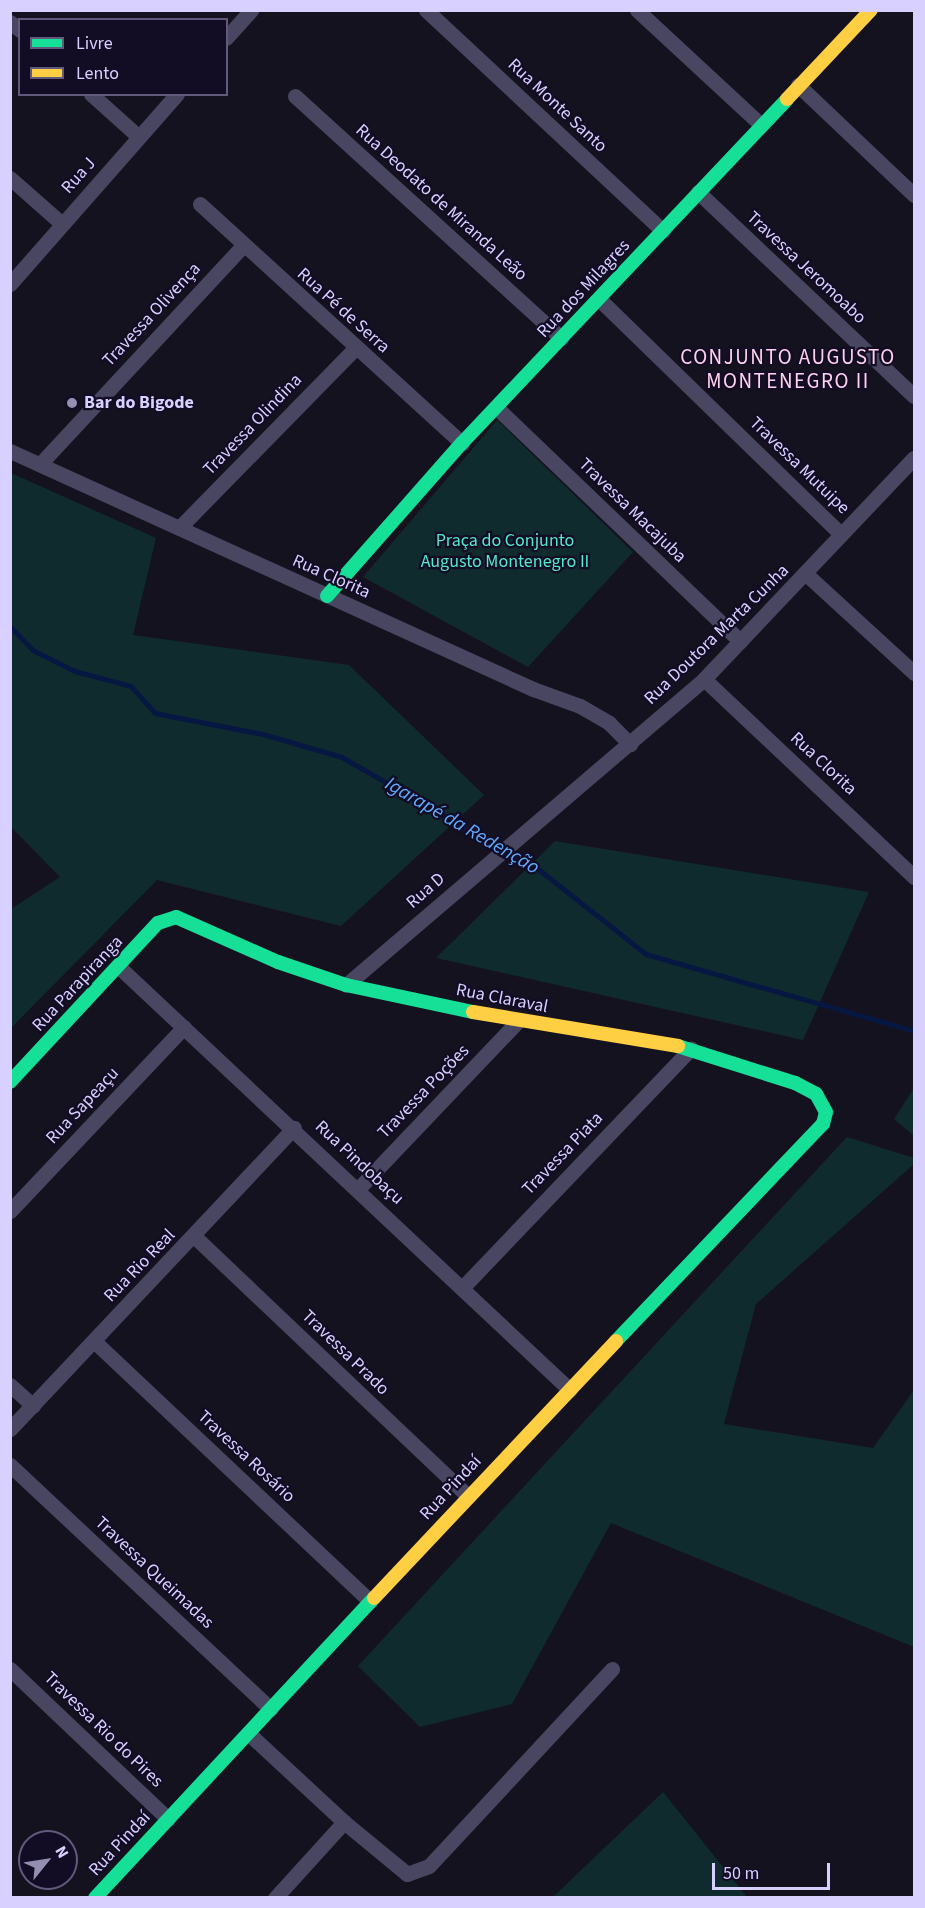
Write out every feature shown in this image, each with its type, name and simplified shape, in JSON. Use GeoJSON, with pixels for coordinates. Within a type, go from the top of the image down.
{"type":"FeatureCollection","features":[{"type":"Feature","properties":{"kind":"street"},"geometry":{"type":"LineString","coordinates":[[228,36],[251,10]]}},
{"type":"Feature","properties":{"kind":"street","name":"Rua Monte Santo"},"geometry":{"type":"LineString","coordinates":[[426,10],[663,231]]}},
{"type":"Feature","properties":{"kind":"street"},"geometry":{"type":"LineString","coordinates":[[637,10],[761,124]]}},
{"type":"Feature","properties":{"kind":"street","name":"Rua dos Milagres"},"geometry":{"type":"LineString","coordinates":[[327,596],[462,443],[600,300],[862,14]]}},
{"type":"Feature","properties":{"kind":"street"},"geometry":{"type":"LineString","coordinates":[[798,85],[915,195]]}},
{"type":"Feature","properties":{"kind":"street"},"geometry":{"type":"LineString","coordinates":[[94,96],[139,137]]}},
{"type":"Feature","properties":{"kind":"street","name":"Rua J"},"geometry":{"type":"LineString","coordinates":[[10,284],[175,96]]}},
{"type":"Feature","properties":{"kind":"street","name":"Rua Deodato de Miranda Leão"},"geometry":{"type":"LineString","coordinates":[[295,96],[561,338]]}},
{"type":"Feature","properties":{"kind":"street"},"geometry":{"type":"LineString","coordinates":[[10,178],[62,224]]}},
{"type":"Feature","properties":{"kind":"street","name":"Travessa Jeromoabo"},"geometry":{"type":"LineString","coordinates":[[698,192],[915,396]]}},
{"type":"Feature","properties":{"kind":"street","name":"Rua Pé de Serra"},"geometry":{"type":"LineString","coordinates":[[200,204],[242,247],[462,443]]}},
{"type":"Feature","properties":{"kind":"street","name":"Travessa Olivença"},"geometry":{"type":"LineString","coordinates":[[41,464],[242,247]]}},
{"type":"Feature","properties":{"kind":"street","name":"Travessa Mutuipe"},"geometry":{"type":"LineString","coordinates":[[600,300],[841,534]]}},
{"type":"Feature","properties":{"kind":"street","name":"Travessa Olindina"},"geometry":{"type":"LineString","coordinates":[[179,528],[355,348]]}},
{"type":"Feature","properties":{"kind":"street","name":"Travessa Macajuba"},"geometry":{"type":"LineString","coordinates":[[497,408],[740,642]]}},
{"type":"Feature","properties":{"kind":"street","name":"Rua Clorita"},"geometry":{"type":"LineString","coordinates":[[10,451],[533,689],[595,713],[630,744]]}},
{"type":"Feature","properties":{"kind":"street","name":"Rua Doutora Marta Cunha"},"geometry":{"type":"LineString","coordinates":[[532,826],[704,679],[806,574],[841,534],[913,464]]}},
{"type":"Feature","properties":{"kind":"street"},"geometry":{"type":"LineString","coordinates":[[806,574],[915,673]]}},
{"type":"Feature","properties":{"kind":"street","name":"Rua Clorita"},"geometry":{"type":"LineString","coordinates":[[704,679],[915,877]]}},
{"type":"Feature","properties":{"kind":"street","name":"Rua D"},"geometry":{"type":"LineString","coordinates":[[346,985],[532,826]]}},
{"type":"Feature","properties":{"kind":"street","name":"Rua Claraval"},"geometry":{"type":"LineString","coordinates":[[176,917],[278,962],[346,985],[518,1021],[691,1048],[795,1083],[816,1094],[823,1104]]}},
{"type":"Feature","properties":{"kind":"street","name":"Rua Parapiranga"},"geometry":{"type":"LineString","coordinates":[[10,1082],[158,924],[176,917]]}},
{"type":"Feature","properties":{"kind":"street","name":"Rua Pindobaçu"},"geometry":{"type":"LineString","coordinates":[[119,967],[294,1128],[570,1390]]}},
{"type":"Feature","properties":{"kind":"street","name":"Travessa Poções"},"geometry":{"type":"LineString","coordinates":[[358,1189],[518,1021]]}},
{"type":"Feature","properties":{"kind":"street","name":"Rua Sapeaçu"},"geometry":{"type":"LineString","coordinates":[[10,1211],[184,1027]]}},
{"type":"Feature","properties":{"kind":"street","name":"Travessa Piata"},"geometry":{"type":"LineString","coordinates":[[463,1287],[691,1048]]}},
{"type":"Feature","properties":{"kind":"street","name":"Rua Pindaí"},"geometry":{"type":"LineString","coordinates":[[95,1898],[370,1601],[824,1124],[826,1112],[823,1104]]}},
{"type":"Feature","properties":{"kind":"street","name":"Rua Rio Real"},"geometry":{"type":"LineString","coordinates":[[10,1429],[195,1237],[294,1128]]}},
{"type":"Feature","properties":{"kind":"street","name":"Travessa Prado"},"geometry":{"type":"LineString","coordinates":[[195,1237],[468,1497]]}},
{"type":"Feature","properties":{"kind":"street","name":"Travessa Rosário"},"geometry":{"type":"LineString","coordinates":[[94,1342],[370,1601]]}},
{"type":"Feature","properties":{"kind":"street"},"geometry":{"type":"LineString","coordinates":[[10,1385],[33,1406]]}},
{"type":"Feature","properties":{"kind":"street","name":"Travessa Queimadas"},"geometry":{"type":"LineString","coordinates":[[10,1465],[271,1709]]}},
{"type":"Feature","properties":{"kind":"street","name":"Travessa Rio do Pires"},"geometry":{"type":"LineString","coordinates":[[10,1669],[168,1819]]}},
{"type":"Feature","properties":{"kind":"street"},"geometry":{"type":"LineString","coordinates":[[248,1733],[344,1822],[407,1874],[429,1866],[612,1669]]}},
{"type":"Feature","properties":{"kind":"street"},"geometry":{"type":"LineString","coordinates":[[275,1898],[344,1822]]}},
{"type":"Feature","properties":{"kind":"green space","name":"Praça do Conjunto Augusto Montenegro II"},"geometry":{"type":"Polygon","coordinates":[[[497,420],[633,552],[528,667],[363,577],[497,420]]]}},
{"type":"Feature","properties":{"kind":"green space"},"geometry":{"type":"Polygon","coordinates":[[[11,473],[156,538],[133,635],[349,665],[484,795],[341,926],[157,880],[11,1028],[11,909],[60,877],[11,827],[11,473]]]}},
{"type":"Feature","properties":{"kind":"green space"},"geometry":{"type":"Polygon","coordinates":[[[555,841],[869,892],[803,1040],[436,958],[555,841]]]}},
{"type":"Feature","properties":{"kind":"green space"},"geometry":{"type":"Polygon","coordinates":[[[914,1088],[914,1136],[894,1119],[914,1088]]]}},
{"type":"Feature","properties":{"kind":"green space"},"geometry":{"type":"Polygon","coordinates":[[[847,1137],[914,1158],[914,1164],[756,1304],[724,1424],[873,1448],[914,1390],[914,1647],[611,1523],[512,1704],[420,1727],[358,1666],[847,1137]]]}},
{"type":"Feature","properties":{"kind":"green space"},"geometry":{"type":"Polygon","coordinates":[[[663,1792],[747,1897],[553,1897],[663,1792]]]}},
{"type":"Feature","properties":{"kind":"waterway","name":"Igarapé da Redenção"},"geometry":{"type":"LineString","coordinates":[[10,626],[33,650],[75,671],[131,686],[155,713],[263,734],[342,757],[541,871],[646,954],[914,1031]]}},
{"type":"Feature","properties":{"kind":"traffic: fast"},"geometry":{"type":"LineString","coordinates":[[327,596],[462,443],[787,99]]}},
{"type":"Feature","properties":{"kind":"traffic: fast"},"geometry":{"type":"LineString","coordinates":[[10,1082],[158,923],[176,917],[278,962],[346,985],[473,1012]]}},
{"type":"Feature","properties":{"kind":"traffic: fast"},"geometry":{"type":"LineString","coordinates":[[616,1341],[823,1124],[826,1112],[816,1094],[795,1083],[678,1046]]}},
{"type":"Feature","properties":{"kind":"traffic: fast"},"geometry":{"type":"LineString","coordinates":[[95,1898],[374,1598]]}},
{"type":"Feature","properties":{"kind":"traffic: slow"},"geometry":{"type":"LineString","coordinates":[[787,99],[871,10]]}},
{"type":"Feature","properties":{"kind":"traffic: slow"},"geometry":{"type":"LineString","coordinates":[[473,1012],[678,1046]]}},
{"type":"Feature","properties":{"kind":"traffic: slow"},"geometry":{"type":"LineString","coordinates":[[374,1598],[616,1341]]}},
{"type":"Feature","properties":{"kind":"place","name":"Bar do Bigode"},"geometry":{"type":"Point","coordinates":[72,403]}},
{"type":"Feature","properties":{"kind":"district","name":"CONJUNTO AUGUSTO MONTENEGRO II"},"geometry":{"type":"Point","coordinates":[788,369]}}]}
